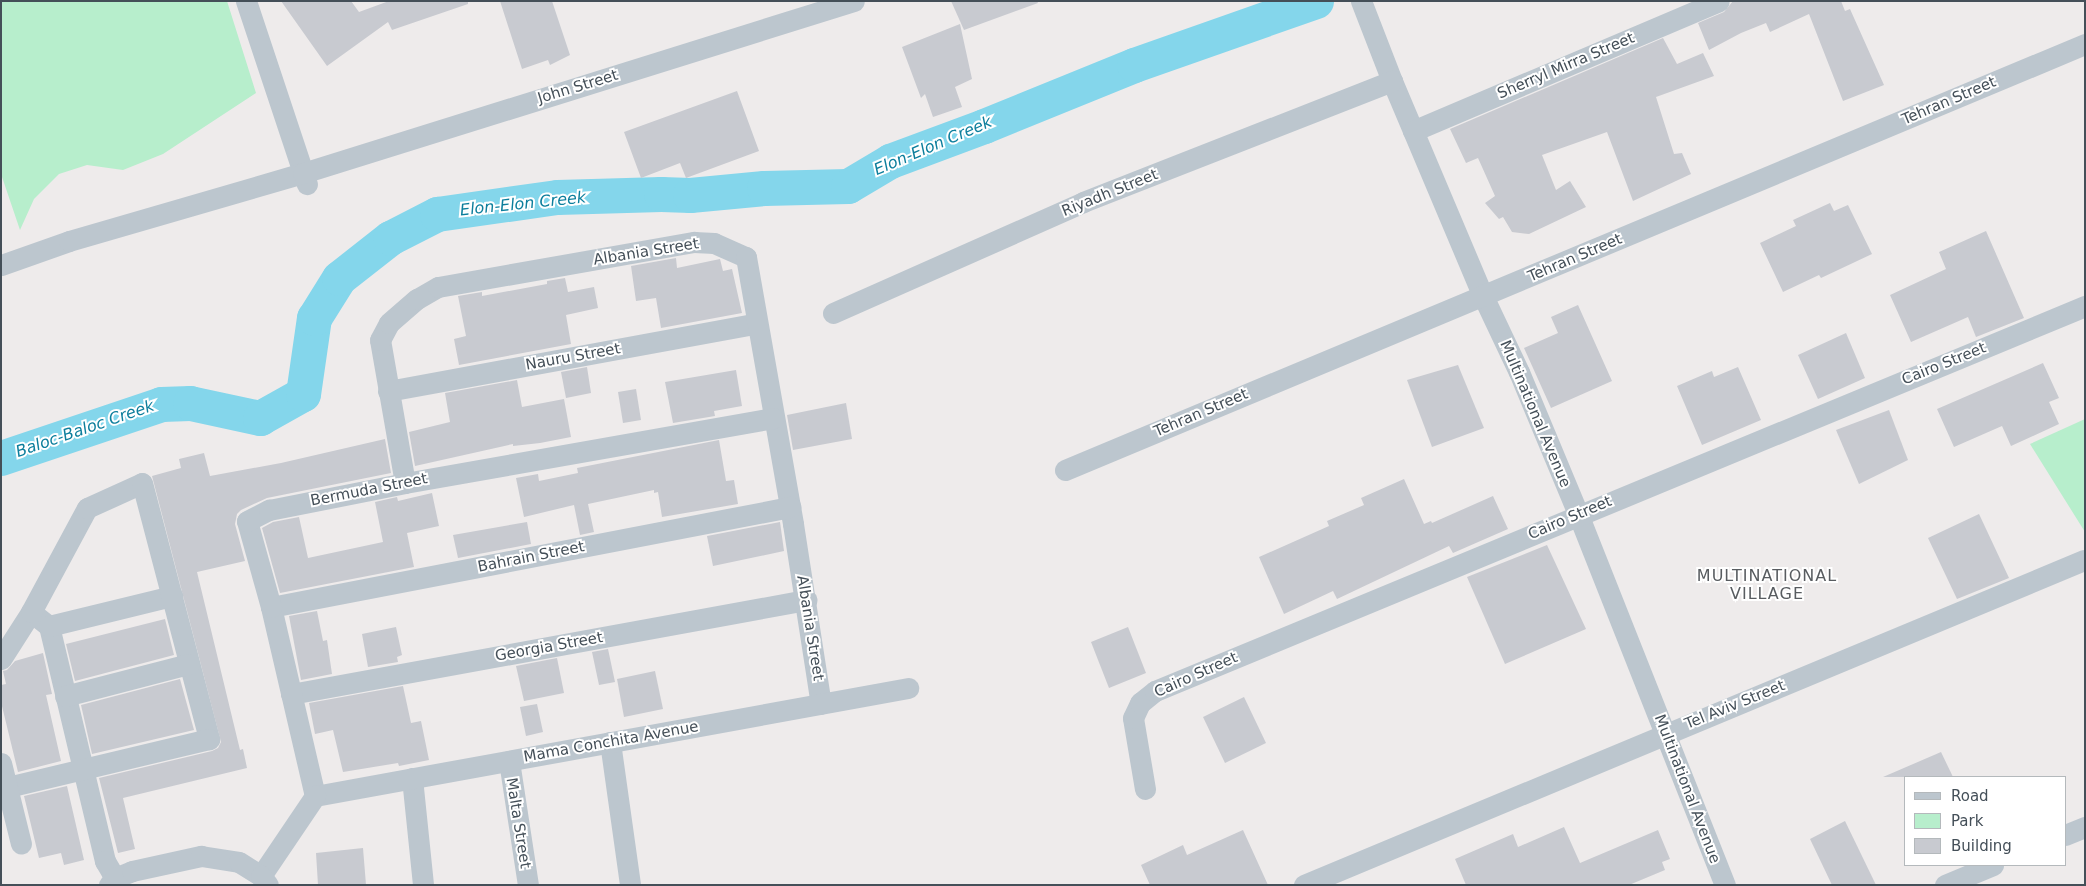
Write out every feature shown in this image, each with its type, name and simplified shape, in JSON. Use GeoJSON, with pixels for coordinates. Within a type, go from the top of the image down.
{"type":"FeatureCollection","features":[{"type":"Feature","properties":{"kind":"street"},"geometry":{"type":"LineString","coordinates":[[246,1],[305,179]]}},
{"type":"Feature","properties":{"kind":"street","name":"John Street"},"geometry":{"type":"LineString","coordinates":[[1,265],[69,241],[305,179],[854,1]]}},
{"type":"Feature","properties":{"kind":"street","name":"Multinational Avenue"},"geometry":{"type":"LineString","coordinates":[[1361,1],[1392,82],[1483,296],[1519,372],[1578,514],[1725,885]]}},
{"type":"Feature","properties":{"kind":"street","name":"Sherryl Mirra Street"},"geometry":{"type":"LineString","coordinates":[[1413,131],[1718,1]]}},
{"type":"Feature","properties":{"kind":"street","name":"Tehran Street"},"geometry":{"type":"LineString","coordinates":[[1065,470],[2085,44]]}},
{"type":"Feature","properties":{"kind":"street","name":"Riyadh Street"},"geometry":{"type":"LineString","coordinates":[[833,313],[1083,202],[1392,82]]}},
{"type":"Feature","properties":{"kind":"street","name":"Albania Street"},"geometry":{"type":"LineString","coordinates":[[405,483],[380,340],[389,323],[417,299],[438,288],[694,242],[714,244],[746,257],[806,600],[821,704]]}},
{"type":"Feature","properties":{"kind":"street","name":"Cairo Street"},"geometry":{"type":"LineString","coordinates":[[1145,789],[1133,718],[1140,703],[1155,691],[1578,514],[2085,306]]}},
{"type":"Feature","properties":{"kind":"street","name":"Nauru Street"},"geometry":{"type":"LineString","coordinates":[[388,391],[757,324]]}},
{"type":"Feature","properties":{"kind":"street","name":"Bermuda Street"},"geometry":{"type":"LineString","coordinates":[[315,796],[271,607],[247,521],[269,510],[405,483],[773,418]]}},
{"type":"Feature","properties":{"kind":"street"},"geometry":{"type":"LineString","coordinates":[[1,660],[30,612],[87,508],[142,483],[209,739],[7,788]]}},
{"type":"Feature","properties":{"kind":"street","name":"Bahrain Street"},"geometry":{"type":"LineString","coordinates":[[271,607],[790,507]]}},
{"type":"Feature","properties":{"kind":"street","name":"Tel Aviv Street"},"geometry":{"type":"LineString","coordinates":[[1304,885],[2084,560]]}},
{"type":"Feature","properties":{"kind":"street"},"geometry":{"type":"LineString","coordinates":[[49,626],[172,596]]}},
{"type":"Feature","properties":{"kind":"street","name":"Georgia Street"},"geometry":{"type":"LineString","coordinates":[[291,694],[806,600]]}},
{"type":"Feature","properties":{"kind":"street"},"geometry":{"type":"LineString","coordinates":[[30,612],[49,626],[105,861],[112,881],[132,871],[201,856],[230,859],[239,862],[265,880],[315,796]]}},
{"type":"Feature","properties":{"kind":"street"},"geometry":{"type":"LineString","coordinates":[[65,696],[189,664]]}},
{"type":"Feature","properties":{"kind":"street","name":"Mama Conchita Avenue"},"geometry":{"type":"LineString","coordinates":[[315,796],[908,688]]}},
{"type":"Feature","properties":{"kind":"street"},"geometry":{"type":"LineString","coordinates":[[610,742],[630,885]]}},
{"type":"Feature","properties":{"kind":"street","name":"Malta Street"},"geometry":{"type":"LineString","coordinates":[[509,761],[528,885]]}},
{"type":"Feature","properties":{"kind":"street"},"geometry":{"type":"LineString","coordinates":[[1,763],[21,844]]}},
{"type":"Feature","properties":{"kind":"street"},"geometry":{"type":"LineString","coordinates":[[412,778],[423,885]]}},
{"type":"Feature","properties":{"kind":"street"},"geometry":{"type":"LineString","coordinates":[[2066,835],[2085,827]]}},
{"type":"Feature","properties":{"kind":"street"},"geometry":{"type":"LineString","coordinates":[[1945,885],[1991,866]]}},
{"type":"Feature","properties":{"kind":"green space"},"geometry":{"type":"Polygon","coordinates":[[[1,1],[227,1],[256,93],[163,154],[123,170],[87,165],[59,174],[34,199],[20,230],[1,174],[1,1]]]}},
{"type":"Feature","properties":{"kind":"green space"},"geometry":{"type":"Polygon","coordinates":[[[2085,419],[2085,532],[2030,444],[2085,419]]]}},
{"type":"Feature","properties":{"kind":"building"},"geometry":{"type":"Polygon","coordinates":[[[281,1],[351,1],[359,12],[389,1],[468,1],[468,4],[392,30],[388,22],[327,66],[281,1]]]}},
{"type":"Feature","properties":{"kind":"building"},"geometry":{"type":"Polygon","coordinates":[[[500,1],[552,1],[570,55],[550,65],[548,60],[522,69],[500,1]]]}},
{"type":"Feature","properties":{"kind":"building"},"geometry":{"type":"Polygon","coordinates":[[[951,1],[1037,1],[1038,3],[964,30],[951,1]]]}},
{"type":"Feature","properties":{"kind":"building"},"geometry":{"type":"Polygon","coordinates":[[[1733,1],[1841,1],[1845,11],[1850,9],[1884,85],[1843,101],[1809,14],[1770,32],[1766,23],[1741,33],[1709,50],[1698,23],[1724,12],[1733,1]]]}},
{"type":"Feature","properties":{"kind":"building"},"geometry":{"type":"Polygon","coordinates":[[[960,24],[972,79],[955,87],[962,107],[933,117],[925,94],[921,98],[902,47],[960,24]]]}},
{"type":"Feature","properties":{"kind":"building"},"geometry":{"type":"Polygon","coordinates":[[[1663,38],[1677,64],[1703,53],[1714,76],[1656,97],[1674,154],[1682,153],[1691,174],[1633,201],[1607,132],[1542,155],[1556,190],[1570,181],[1586,207],[1529,234],[1512,232],[1503,217],[1499,219],[1485,203],[1495,196],[1478,158],[1466,163],[1450,129],[1663,38]]]}},
{"type":"Feature","properties":{"kind":"building"},"geometry":{"type":"Polygon","coordinates":[[[737,91],[759,151],[686,178],[680,163],[641,178],[624,132],[737,91]]]}},
{"type":"Feature","properties":{"kind":"building"},"geometry":{"type":"Polygon","coordinates":[[[1830,203],[1834,211],[1848,205],[1872,254],[1821,278],[1819,275],[1783,292],[1760,243],[1796,226],[1793,220],[1830,203]]]}},
{"type":"Feature","properties":{"kind":"building"},"geometry":{"type":"Polygon","coordinates":[[[1986,231],[2024,318],[1976,337],[1968,317],[1911,342],[1890,295],[1946,269],[1939,252],[1986,231]]]}},
{"type":"Feature","properties":{"kind":"building"},"geometry":{"type":"Polygon","coordinates":[[[676,258],[677,268],[720,259],[723,271],[732,269],[742,313],[661,328],[656,298],[636,301],[631,266],[676,258]]]}},
{"type":"Feature","properties":{"kind":"building"},"geometry":{"type":"Polygon","coordinates":[[[565,278],[568,292],[594,287],[598,308],[566,315],[571,344],[459,365],[454,339],[466,336],[458,296],[482,292],[482,296],[547,284],[547,281],[565,278]]]}},
{"type":"Feature","properties":{"kind":"building"},"geometry":{"type":"Polygon","coordinates":[[[1578,305],[1612,381],[1551,408],[1524,348],[1558,333],[1551,317],[1578,305]]]}},
{"type":"Feature","properties":{"kind":"building"},"geometry":{"type":"Polygon","coordinates":[[[1846,333],[1865,378],[1818,399],[1798,355],[1846,333]]]}},
{"type":"Feature","properties":{"kind":"building"},"geometry":{"type":"Polygon","coordinates":[[[2043,363],[2059,398],[2049,402],[2059,424],[2011,446],[2002,426],[1954,447],[1937,409],[2043,363]]]}},
{"type":"Feature","properties":{"kind":"building"},"geometry":{"type":"Polygon","coordinates":[[[1458,365],[1484,428],[1432,447],[1407,380],[1458,365]]]}},
{"type":"Feature","properties":{"kind":"building"},"geometry":{"type":"Polygon","coordinates":[[[587,367],[591,393],[566,398],[561,372],[587,367]]]}},
{"type":"Feature","properties":{"kind":"building"},"geometry":{"type":"Polygon","coordinates":[[[1738,367],[1761,420],[1702,445],[1677,386],[1712,371],[1714,377],[1738,367]]]}},
{"type":"Feature","properties":{"kind":"building"},"geometry":{"type":"Polygon","coordinates":[[[736,370],[742,406],[714,411],[715,416],[673,423],[665,382],[736,370]]]}},
{"type":"Feature","properties":{"kind":"building"},"geometry":{"type":"Polygon","coordinates":[[[517,380],[522,407],[564,399],[571,437],[540,443],[513,446],[513,444],[415,466],[409,432],[450,422],[445,393],[517,380]]]}},
{"type":"Feature","properties":{"kind":"building"},"geometry":{"type":"Polygon","coordinates":[[[636,389],[641,420],[623,423],[618,392],[636,389]]]}},
{"type":"Feature","properties":{"kind":"building"},"geometry":{"type":"Polygon","coordinates":[[[846,403],[852,439],[793,450],[787,415],[846,403]]]}},
{"type":"Feature","properties":{"kind":"building"},"geometry":{"type":"Polygon","coordinates":[[[1889,410],[1908,460],[1859,484],[1836,430],[1889,410]]]}},
{"type":"Feature","properties":{"kind":"building"},"geometry":{"type":"Polygon","coordinates":[[[385,439],[391,473],[267,498],[241,510],[237,514],[235,524],[245,561],[197,572],[240,750],[243,749],[247,768],[123,798],[135,849],[118,853],[99,778],[212,751],[218,748],[221,742],[152,476],[181,468],[179,459],[204,453],[210,476],[281,463],[385,439]]]}},
{"type":"Feature","properties":{"kind":"building"},"geometry":{"type":"Polygon","coordinates":[[[719,440],[726,481],[734,480],[738,504],[662,517],[658,492],[654,493],[654,490],[588,504],[594,532],[580,535],[574,505],[524,517],[516,478],[538,474],[539,481],[578,473],[577,468],[719,440]]]}},
{"type":"Feature","properties":{"kind":"building"},"geometry":{"type":"Polygon","coordinates":[[[1404,479],[1424,524],[1431,521],[1432,523],[1493,496],[1508,529],[1453,553],[1449,546],[1337,599],[1333,591],[1284,614],[1259,557],[1329,526],[1327,521],[1364,505],[1361,498],[1404,479]]]}},
{"type":"Feature","properties":{"kind":"building"},"geometry":{"type":"Polygon","coordinates":[[[432,493],[439,526],[407,533],[414,567],[280,593],[262,528],[273,522],[299,517],[308,558],[383,542],[375,502],[397,497],[398,501],[432,493]]]}},
{"type":"Feature","properties":{"kind":"building"},"geometry":{"type":"Polygon","coordinates":[[[1979,514],[2009,578],[1957,599],[1928,538],[1979,514]]]}},
{"type":"Feature","properties":{"kind":"building"},"geometry":{"type":"Polygon","coordinates":[[[527,522],[531,544],[458,558],[453,535],[527,522]]]}},
{"type":"Feature","properties":{"kind":"building"},"geometry":{"type":"Polygon","coordinates":[[[780,522],[784,551],[713,566],[707,536],[780,522]]]}},
{"type":"Feature","properties":{"kind":"building"},"geometry":{"type":"Polygon","coordinates":[[[1547,545],[1586,629],[1505,664],[1467,577],[1547,545]]]}},
{"type":"Feature","properties":{"kind":"building"},"geometry":{"type":"Polygon","coordinates":[[[317,611],[323,641],[327,640],[332,674],[301,680],[289,616],[317,611]]]}},
{"type":"Feature","properties":{"kind":"building"},"geometry":{"type":"Polygon","coordinates":[[[165,619],[174,655],[75,681],[66,644],[165,619]]]}},
{"type":"Feature","properties":{"kind":"building"},"geometry":{"type":"Polygon","coordinates":[[[396,627],[402,655],[397,657],[398,662],[368,667],[362,634],[396,627]]]}},
{"type":"Feature","properties":{"kind":"building"},"geometry":{"type":"Polygon","coordinates":[[[1128,627],[1146,673],[1109,688],[1091,642],[1128,627]]]}},
{"type":"Feature","properties":{"kind":"building"},"geometry":{"type":"Polygon","coordinates":[[[608,649],[615,682],[599,685],[592,652],[608,649]]]}},
{"type":"Feature","properties":{"kind":"building"},"geometry":{"type":"Polygon","coordinates":[[[43,653],[52,694],[46,695],[61,761],[18,772],[1,702],[1,685],[6,684],[3,671],[7,670],[15,661],[43,653]]]}},
{"type":"Feature","properties":{"kind":"building"},"geometry":{"type":"Polygon","coordinates":[[[557,658],[564,693],[524,701],[516,666],[557,658]]]}},
{"type":"Feature","properties":{"kind":"building"},"geometry":{"type":"Polygon","coordinates":[[[655,671],[663,709],[624,717],[617,679],[655,671]]]}},
{"type":"Feature","properties":{"kind":"building"},"geometry":{"type":"Polygon","coordinates":[[[180,679],[194,730],[92,754],[81,705],[180,679]]]}},
{"type":"Feature","properties":{"kind":"building"},"geometry":{"type":"Polygon","coordinates":[[[403,686],[411,723],[421,721],[429,760],[399,766],[398,763],[343,772],[333,730],[315,734],[309,703],[403,686]]]}},
{"type":"Feature","properties":{"kind":"building"},"geometry":{"type":"Polygon","coordinates":[[[1244,697],[1266,743],[1225,763],[1203,717],[1244,697]]]}},
{"type":"Feature","properties":{"kind":"building"},"geometry":{"type":"Polygon","coordinates":[[[537,704],[543,732],[526,736],[520,707],[537,704]]]}},
{"type":"Feature","properties":{"kind":"building"},"geometry":{"type":"Polygon","coordinates":[[[1941,752],[1953,776],[1904,776],[1883,777],[1941,752]]]}},
{"type":"Feature","properties":{"kind":"building"},"geometry":{"type":"Polygon","coordinates":[[[67,786],[84,860],[64,865],[61,853],[39,858],[24,796],[67,786]]]}},
{"type":"Feature","properties":{"kind":"building"},"geometry":{"type":"Polygon","coordinates":[[[1845,821],[1876,885],[1832,885],[1810,839],[1845,821]]]}},
{"type":"Feature","properties":{"kind":"building"},"geometry":{"type":"Polygon","coordinates":[[[1564,827],[1580,863],[1658,830],[1670,859],[1662,862],[1665,870],[1629,885],[1466,885],[1455,859],[1513,834],[1518,847],[1564,827]]]}},
{"type":"Feature","properties":{"kind":"building"},"geometry":{"type":"Polygon","coordinates":[[[1243,830],[1268,885],[1150,885],[1141,865],[1183,845],[1187,855],[1243,830]]]}},
{"type":"Feature","properties":{"kind":"building"},"geometry":{"type":"Polygon","coordinates":[[[363,848],[366,885],[318,885],[316,853],[363,848]]]}},
{"type":"Feature","properties":{"kind":"waterway","name":"Elon-Elon Creek"},"geometry":{"type":"LineString","coordinates":[[1,458],[161,404],[190,403],[260,418],[303,394],[314,318],[339,278],[390,238],[437,214],[557,197],[690,195],[764,188],[848,186],[890,161],[984,126],[1134,65],[1316,1]]}},
{"type":"Feature","properties":{"kind":"district","name":"MULTINATIONAL VILLAGE"},"geometry":{"type":"Point","coordinates":[1767,585]}},
{"type":"Feature","properties":{"kind":"water label","name":"Baloc-Baloc Creek"},"geometry":{"type":"Point","coordinates":[85,429]}}]}
